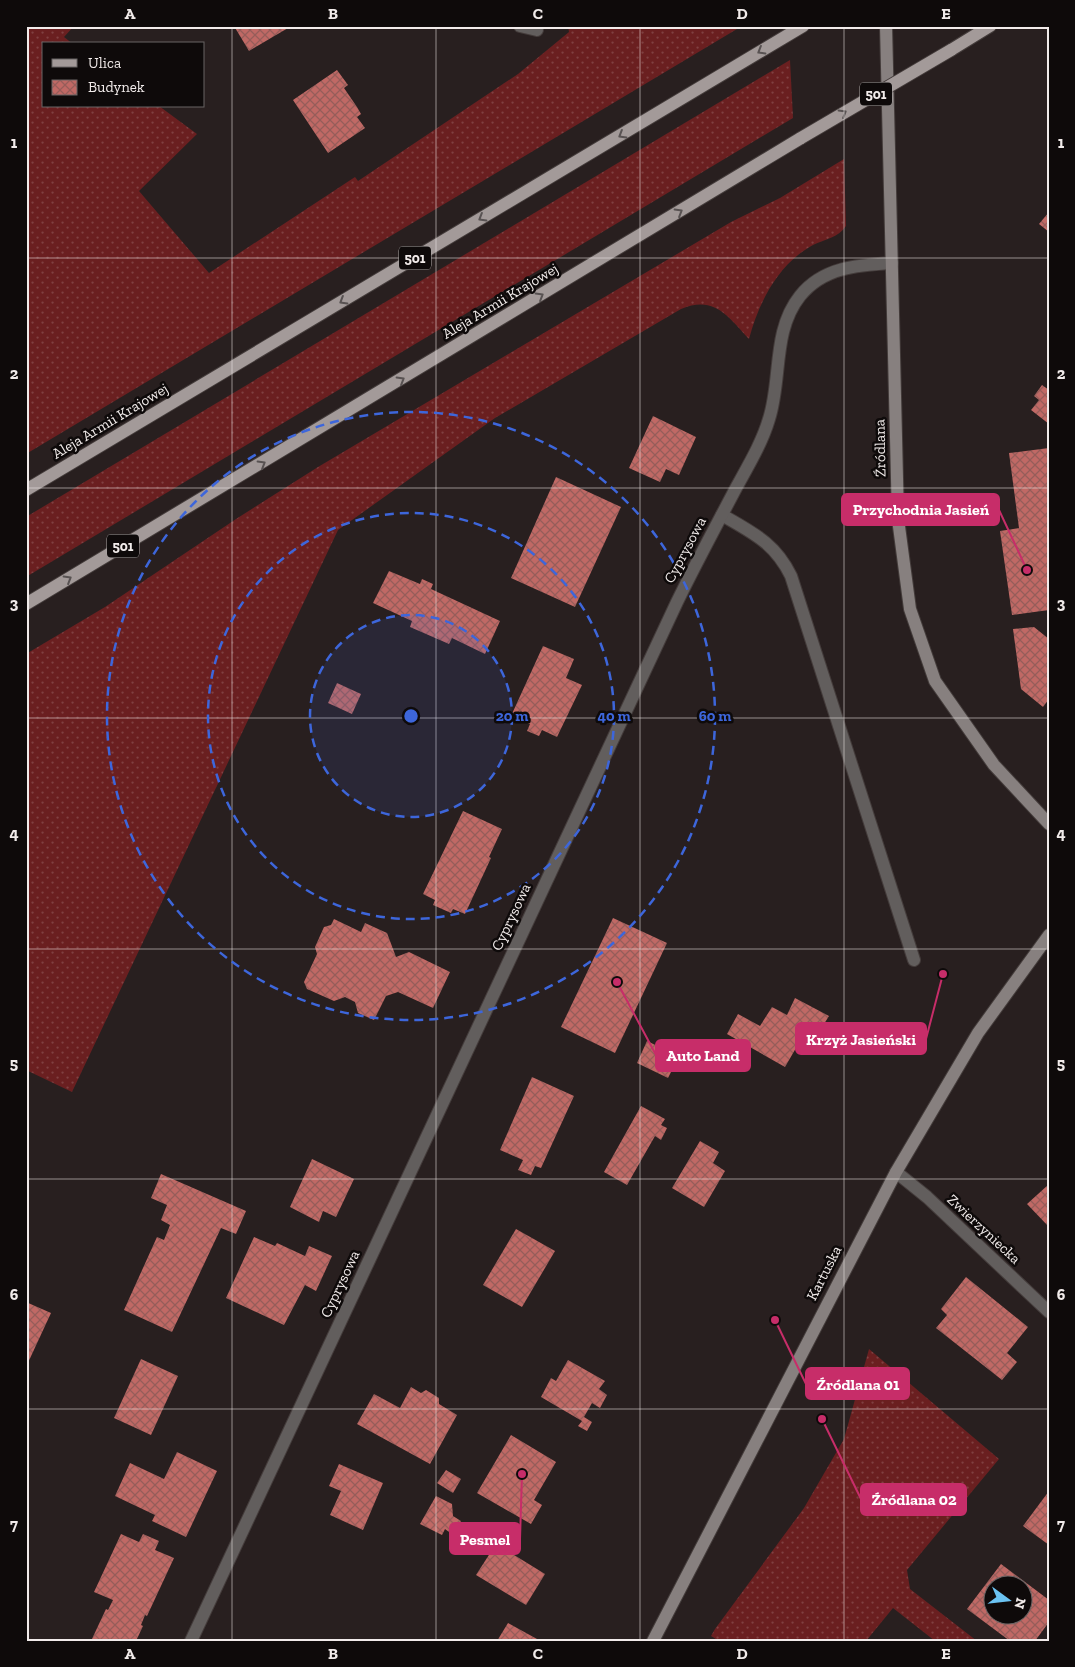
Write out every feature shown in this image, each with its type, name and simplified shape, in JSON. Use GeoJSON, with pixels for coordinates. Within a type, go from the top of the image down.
{"type":"FeatureCollection","features":[{"type":"Feature","properties":{"kind":"main road","name":"Aleja Armii Krajowej"},"geometry":{"type":"LineString","coordinates":[[26,490],[803,26]]}},
{"type":"Feature","properties":{"kind":"main road","name":"Aleja Armii Krajowej"},"geometry":{"type":"LineString","coordinates":[[26,604],[990,26]]}},
{"type":"Feature","properties":{"kind":"street"},"geometry":{"type":"LineString","coordinates":[[520,26],[537,30]]}},
{"type":"Feature","properties":{"kind":"street","name":"Źródlana"},"geometry":{"type":"LineString","coordinates":[[886,26],[898,518],[910,609],[935,682],[994,765],[1049,824]]}},
{"type":"Feature","properties":{"kind":"street","name":"Cyprysowa"},"geometry":{"type":"LineString","coordinates":[[191,1641],[651,656],[756,450],[769,420],[776,389],[782,334],[791,310],[801,295],[824,275],[854,265],[892,263]]}},
{"type":"Feature","properties":{"kind":"street"},"geometry":{"type":"LineString","coordinates":[[722,515],[772,546],[784,561],[792,576],[914,960]]}},
{"type":"Feature","properties":{"kind":"street","name":"Kartuska"},"geometry":{"type":"LineString","coordinates":[[653,1641],[896,1172],[978,1033],[1049,935]]}},
{"type":"Feature","properties":{"kind":"street","name":"Zwierzyniecka"},"geometry":{"type":"LineString","coordinates":[[896,1172],[927,1197],[1049,1312]]}},
{"type":"Feature","properties":{"kind":"shaded area"},"geometry":{"type":"Polygon","coordinates":[[[26,26],[74,26],[64,37],[70,42],[42,42],[42,108],[162,108],[197,134],[139,191],[209,273],[355,177],[358,181],[518,74],[569,32],[568,26],[742,26],[26,454],[26,26]]]}},
{"type":"Feature","properties":{"kind":"shaded area"},"geometry":{"type":"Polygon","coordinates":[[[790,60],[793,118],[26,577],[26,517],[790,60]]]}},
{"type":"Feature","properties":{"kind":"shaded area"},"geometry":{"type":"Polygon","coordinates":[[[844,159],[846,226],[835,236],[813,245],[801,253],[780,273],[764,298],[749,339],[720,310],[703,305],[693,305],[681,309],[495,418],[338,530],[72,1092],[26,1070],[26,654],[105,607],[236,519],[318,467],[731,222],[780,198],[844,159]]]}},
{"type":"Feature","properties":{"kind":"shaded area"},"geometry":{"type":"Polygon","coordinates":[[[869,1349],[999,1459],[907,1570],[910,1589],[977,1641],[935,1641],[893,1608],[866,1641],[719,1641],[711,1636],[715,1629],[804,1508],[844,1439],[869,1349]]]}},
{"type":"Feature","properties":{"kind":"building"},"geometry":{"type":"Polygon","coordinates":[[[234,26],[287,26],[288,28],[249,51],[234,26]]]}},
{"type":"Feature","properties":{"kind":"building"},"geometry":{"type":"Polygon","coordinates":[[[337,70],[348,85],[344,88],[361,114],[357,117],[365,128],[328,153],[293,100],[337,70]]]}},
{"type":"Feature","properties":{"kind":"building"},"geometry":{"type":"Polygon","coordinates":[[[1049,212],[1049,232],[1039,224],[1049,212]]]}},
{"type":"Feature","properties":{"kind":"building"},"geometry":{"type":"Polygon","coordinates":[[[1042,385],[1049,390],[1049,424],[1031,410],[1039,400],[1034,396],[1042,385]]]}},
{"type":"Feature","properties":{"kind":"building"},"geometry":{"type":"Polygon","coordinates":[[[653,416],[696,437],[679,475],[666,469],[660,482],[629,468],[653,416]]]}},
{"type":"Feature","properties":{"kind":"building"},"geometry":{"type":"Polygon","coordinates":[[[1049,448],[1049,610],[1012,615],[1000,531],[1019,528],[1009,453],[1049,448]]]}},
{"type":"Feature","properties":{"kind":"building"},"geometry":{"type":"Polygon","coordinates":[[[556,477],[621,507],[575,607],[511,578],[556,477]]]}},
{"type":"Feature","properties":{"kind":"building"},"geometry":{"type":"Polygon","coordinates":[[[389,571],[420,584],[422,579],[433,584],[431,589],[500,621],[485,654],[452,638],[449,644],[410,627],[412,621],[373,603],[389,571]]]}},
{"type":"Feature","properties":{"kind":"building"},"geometry":{"type":"Polygon","coordinates":[[[1034,627],[1049,639],[1049,699],[1043,707],[1021,689],[1013,629],[1034,627]]]}},
{"type":"Feature","properties":{"kind":"building"},"geometry":{"type":"Polygon","coordinates":[[[543,646],[574,659],[566,678],[582,685],[557,737],[542,730],[539,736],[527,731],[530,724],[511,716],[543,646]]]}},
{"type":"Feature","properties":{"kind":"building"},"geometry":{"type":"Polygon","coordinates":[[[337,683],[361,694],[352,714],[328,703],[337,683]]]}},
{"type":"Feature","properties":{"kind":"building"},"geometry":{"type":"Polygon","coordinates":[[[463,811],[502,829],[465,914],[453,909],[451,913],[433,905],[435,900],[423,894],[463,811]]]}},
{"type":"Feature","properties":{"kind":"building"},"geometry":{"type":"Polygon","coordinates":[[[613,918],[667,943],[615,1053],[561,1027],[613,918]]]}},
{"type":"Feature","properties":{"kind":"building"},"geometry":{"type":"Polygon","coordinates":[[[334,919],[361,932],[365,923],[387,933],[396,957],[409,952],[450,972],[433,1008],[398,992],[386,996],[374,1020],[358,1013],[355,1002],[345,997],[334,1001],[307,989],[304,982],[317,954],[315,947],[324,927],[331,925],[334,919]]]}},
{"type":"Feature","properties":{"kind":"building"},"geometry":{"type":"Polygon","coordinates":[[[795,998],[829,1016],[817,1035],[807,1029],[804,1034],[816,1040],[807,1055],[796,1048],[785,1067],[727,1034],[738,1014],[760,1026],[772,1007],[787,1015],[795,998]]]}},
{"type":"Feature","properties":{"kind":"building"},"geometry":{"type":"Polygon","coordinates":[[[647,1041],[679,1056],[668,1078],[637,1063],[647,1041]]]}},
{"type":"Feature","properties":{"kind":"building"},"geometry":{"type":"Polygon","coordinates":[[[532,1077],[574,1096],[541,1168],[535,1166],[531,1175],[518,1170],[523,1160],[500,1150],[532,1077]]]}},
{"type":"Feature","properties":{"kind":"building"},"geometry":{"type":"Polygon","coordinates":[[[641,1106],[665,1119],[661,1125],[667,1128],[661,1140],[655,1136],[627,1185],[604,1172],[641,1106]]]}},
{"type":"Feature","properties":{"kind":"building"},"geometry":{"type":"Polygon","coordinates":[[[700,1141],[719,1152],[713,1163],[725,1171],[704,1207],[672,1188],[700,1141]]]}},
{"type":"Feature","properties":{"kind":"building"},"geometry":{"type":"Polygon","coordinates":[[[312,1159],[354,1179],[336,1217],[323,1211],[319,1222],[290,1207],[312,1159]]]}},
{"type":"Feature","properties":{"kind":"building"},"geometry":{"type":"Polygon","coordinates":[[[161,1174],[246,1211],[236,1234],[221,1228],[172,1332],[124,1310],[157,1237],[164,1240],[170,1225],[161,1220],[167,1205],[151,1198],[161,1174]]]}},
{"type":"Feature","properties":{"kind":"building"},"geometry":{"type":"Polygon","coordinates":[[[1049,1186],[1049,1227],[1027,1204],[1049,1186]]]}},
{"type":"Feature","properties":{"kind":"building"},"geometry":{"type":"Polygon","coordinates":[[[516,1229],[555,1251],[522,1307],[483,1285],[516,1229]]]}},
{"type":"Feature","properties":{"kind":"building"},"geometry":{"type":"Polygon","coordinates":[[[254,1237],[275,1246],[277,1243],[305,1256],[309,1246],[332,1256],[316,1291],[305,1285],[284,1325],[226,1298],[254,1237]]]}},
{"type":"Feature","properties":{"kind":"building"},"geometry":{"type":"Polygon","coordinates":[[[966,1277],[1028,1327],[1007,1353],[1017,1362],[1002,1380],[936,1328],[947,1315],[941,1309],[966,1277]]]}},
{"type":"Feature","properties":{"kind":"building"},"geometry":{"type":"Polygon","coordinates":[[[26,1302],[51,1313],[26,1367],[26,1302]]]}},
{"type":"Feature","properties":{"kind":"building"},"geometry":{"type":"Polygon","coordinates":[[[141,1359],[178,1376],[151,1435],[114,1418],[141,1359]]]}},
{"type":"Feature","properties":{"kind":"building"},"geometry":{"type":"Polygon","coordinates":[[[568,1360],[605,1381],[599,1389],[607,1395],[600,1408],[592,1403],[584,1417],[592,1422],[587,1431],[578,1426],[582,1421],[541,1397],[551,1378],[556,1381],[568,1360]]]}},
{"type":"Feature","properties":{"kind":"building"},"geometry":{"type":"Polygon","coordinates":[[[411,1387],[421,1393],[426,1390],[439,1398],[439,1404],[457,1415],[430,1464],[357,1424],[374,1394],[400,1408],[411,1387]]]}},
{"type":"Feature","properties":{"kind":"building"},"geometry":{"type":"Polygon","coordinates":[[[511,1435],[556,1462],[534,1500],[542,1505],[531,1524],[477,1493],[511,1435]]]}},
{"type":"Feature","properties":{"kind":"building"},"geometry":{"type":"Polygon","coordinates":[[[177,1452],[217,1471],[186,1537],[152,1521],[155,1515],[115,1496],[130,1463],[164,1479],[177,1452]]]}},
{"type":"Feature","properties":{"kind":"building"},"geometry":{"type":"Polygon","coordinates":[[[339,1464],[383,1483],[363,1530],[330,1515],[341,1491],[329,1486],[339,1464]]]}},
{"type":"Feature","properties":{"kind":"building"},"geometry":{"type":"Polygon","coordinates":[[[446,1470],[461,1479],[453,1493],[437,1483],[446,1470]]]}},
{"type":"Feature","properties":{"kind":"building"},"geometry":{"type":"Polygon","coordinates":[[[1049,1491],[1049,1545],[1023,1526],[1049,1491]]]}},
{"type":"Feature","properties":{"kind":"building"},"geometry":{"type":"Polygon","coordinates":[[[436,1496],[452,1504],[453,1516],[461,1521],[453,1535],[445,1529],[442,1535],[420,1524],[436,1496]]]}},
{"type":"Feature","properties":{"kind":"building"},"geometry":{"type":"Polygon","coordinates":[[[121,1534],[139,1542],[143,1534],[159,1541],[155,1550],[174,1558],[147,1616],[145,1615],[141,1625],[143,1626],[136,1641],[91,1641],[106,1609],[108,1610],[113,1600],[94,1592],[121,1534]]]}},
{"type":"Feature","properties":{"kind":"building"},"geometry":{"type":"Polygon","coordinates":[[[496,1544],[545,1574],[526,1605],[476,1575],[496,1544]]]}},
{"type":"Feature","properties":{"kind":"building"},"geometry":{"type":"Polygon","coordinates":[[[1001,1564],[1014,1574],[993,1574],[1001,1564]]]}},
{"type":"Feature","properties":{"kind":"building"},"geometry":{"type":"Polygon","coordinates":[[[1032,1587],[1049,1600],[1049,1622],[1035,1641],[1010,1641],[987,1624],[1032,1624],[1032,1587]]]}},
{"type":"Feature","properties":{"kind":"building"},"geometry":{"type":"Polygon","coordinates":[[[982,1589],[982,1620],[967,1609],[982,1589]]]}},
{"type":"Feature","properties":{"kind":"building"},"geometry":{"type":"Polygon","coordinates":[[[508,1623],[537,1639],[536,1641],[497,1641],[508,1623]]]}},
{"type":"Feature","properties":{"kind":"place","name":"Przychodnia Jasień"},"geometry":{"type":"Point","coordinates":[1027,570]}},
{"type":"Feature","properties":{"kind":"place","name":"Krzyż Jasieński"},"geometry":{"type":"Point","coordinates":[943,974]}},
{"type":"Feature","properties":{"kind":"place","name":"Auto Land"},"geometry":{"type":"Point","coordinates":[617,982]}},
{"type":"Feature","properties":{"kind":"place","name":"Źródlana 01"},"geometry":{"type":"Point","coordinates":[775,1320]}},
{"type":"Feature","properties":{"kind":"place","name":"Źródlana 02"},"geometry":{"type":"Point","coordinates":[822,1419]}},
{"type":"Feature","properties":{"kind":"place","name":"Pesmel"},"geometry":{"type":"Point","coordinates":[522,1474]}}]}
